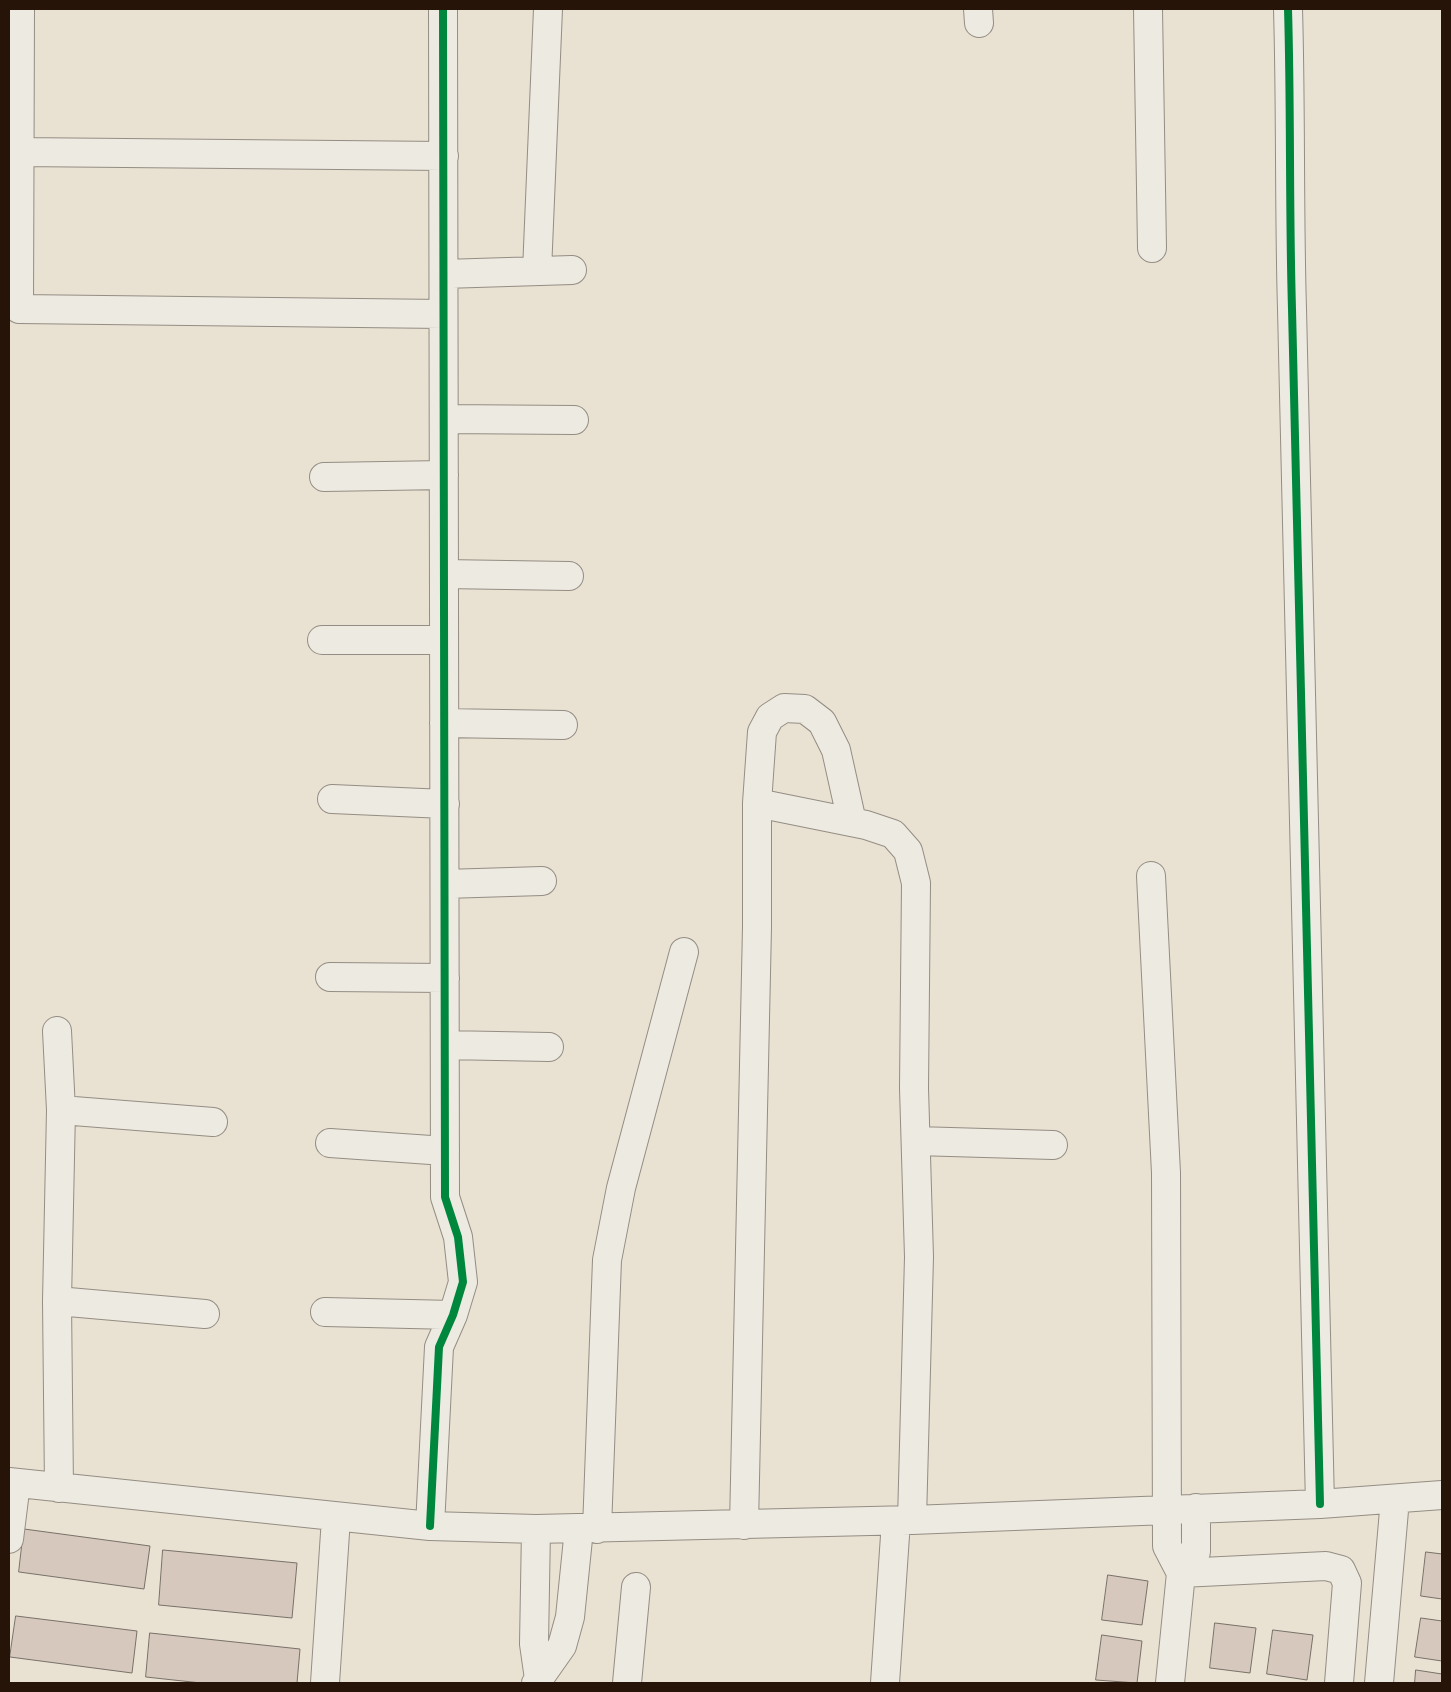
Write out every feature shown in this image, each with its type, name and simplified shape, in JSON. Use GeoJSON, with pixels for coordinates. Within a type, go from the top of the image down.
{"type":"FeatureCollection","features":[{"type":"Feature","properties":{"kind":"street"},"geometry":{"type":"LineString","coordinates":[[20,9],[19,310],[444,314]]}},
{"type":"Feature","properties":{"kind":"street"},"geometry":{"type":"LineString","coordinates":[[430,1526],[439,1347],[453,1315],[463,1282],[458,1237],[445,1197],[443,9]]}},
{"type":"Feature","properties":{"kind":"street"},"geometry":{"type":"LineString","coordinates":[[537,271],[548,9]]}},
{"type":"Feature","properties":{"kind":"street"},"geometry":{"type":"LineString","coordinates":[[1148,9],[1152,248]]}},
{"type":"Feature","properties":{"kind":"street"},"geometry":{"type":"LineString","coordinates":[[1288,9],[1291,302],[1320,1504]]}},
{"type":"Feature","properties":{"kind":"street"},"geometry":{"type":"LineString","coordinates":[[19,152],[444,156]]}},
{"type":"Feature","properties":{"kind":"street"},"geometry":{"type":"LineString","coordinates":[[444,274],[572,270]]}},
{"type":"Feature","properties":{"kind":"street"},"geometry":{"type":"LineString","coordinates":[[444,419],[574,420]]}},
{"type":"Feature","properties":{"kind":"street"},"geometry":{"type":"LineString","coordinates":[[324,477],[444,475]]}},
{"type":"Feature","properties":{"kind":"street"},"geometry":{"type":"LineString","coordinates":[[444,574],[569,576]]}},
{"type":"Feature","properties":{"kind":"street"},"geometry":{"type":"LineString","coordinates":[[322,640],[444,640]]}},
{"type":"Feature","properties":{"kind":"street"},"geometry":{"type":"LineString","coordinates":[[744,1525],[757,927],[757,803],[762,732],[770,717],[784,708],[804,710],[822,722],[836,750],[852,822]]}},
{"type":"Feature","properties":{"kind":"street"},"geometry":{"type":"LineString","coordinates":[[444,723],[563,725]]}},
{"type":"Feature","properties":{"kind":"street"},"geometry":{"type":"LineString","coordinates":[[332,799],[444,804]]}},
{"type":"Feature","properties":{"kind":"street"},"geometry":{"type":"LineString","coordinates":[[757,803],[852,822],[892,834],[908,850],[916,883],[918,1257],[904,1521],[885,1683]]}},
{"type":"Feature","properties":{"kind":"street"},"geometry":{"type":"LineString","coordinates":[[1151,876],[1166,1173],[1168,1551],[1181,1573]]}},
{"type":"Feature","properties":{"kind":"street"},"geometry":{"type":"LineString","coordinates":[[445,884],[542,881]]}},
{"type":"Feature","properties":{"kind":"street"},"geometry":{"type":"LineString","coordinates":[[538,1681],[562,1646],[570,1617],[588,1529],[607,1260],[621,1188],[684,952]]}},
{"type":"Feature","properties":{"kind":"street"},"geometry":{"type":"LineString","coordinates":[[330,977],[445,978]]}},
{"type":"Feature","properties":{"kind":"street"},"geometry":{"type":"LineString","coordinates":[[57,1031],[61,1110],[57,1301],[59,1488]]}},
{"type":"Feature","properties":{"kind":"street"},"geometry":{"type":"LineString","coordinates":[[445,1045],[549,1047]]}},
{"type":"Feature","properties":{"kind":"street"},"geometry":{"type":"LineString","coordinates":[[61,1110],[213,1122]]}},
{"type":"Feature","properties":{"kind":"street"},"geometry":{"type":"LineString","coordinates":[[916,1141],[1053,1145]]}},
{"type":"Feature","properties":{"kind":"street"},"geometry":{"type":"LineString","coordinates":[[330,1143],[445,1151]]}},
{"type":"Feature","properties":{"kind":"street"},"geometry":{"type":"LineString","coordinates":[[57,1301],[205,1314]]}},
{"type":"Feature","properties":{"kind":"street"},"geometry":{"type":"LineString","coordinates":[[325,1312],[453,1315]]}},
{"type":"Feature","properties":{"kind":"street"},"geometry":{"type":"LineString","coordinates":[[9,1539],[13,1482],[336,1518],[430,1526],[536,1529],[904,1521],[1320,1504],[1442,1495]]}},
{"type":"Feature","properties":{"kind":"street"},"geometry":{"type":"LineString","coordinates":[[1378,1683],[1395,1499]]}},
{"type":"Feature","properties":{"kind":"street"},"geometry":{"type":"LineString","coordinates":[[1170,1683],[1181,1573],[1196,1552],[1196,1508]]}},
{"type":"Feature","properties":{"kind":"street"},"geometry":{"type":"LineString","coordinates":[[325,1683],[336,1518]]}},
{"type":"Feature","properties":{"kind":"street"},"geometry":{"type":"LineString","coordinates":[[536,1529],[534,1644],[538,1681]]}},
{"type":"Feature","properties":{"kind":"street"},"geometry":{"type":"LineString","coordinates":[[1181,1573],[1326,1566],[1341,1570],[1347,1583],[1338,1683]]}},
{"type":"Feature","properties":{"kind":"street"},"geometry":{"type":"LineString","coordinates":[[627,1683],[636,1587]]}},
{"type":"Feature","properties":{"kind":"building"},"geometry":{"type":"Polygon","coordinates":[[[24,1529],[150,1546],[144,1589],[19,1572],[24,1529]]]}},
{"type":"Feature","properties":{"kind":"building"},"geometry":{"type":"Polygon","coordinates":[[[163,1550],[297,1563],[292,1618],[159,1605],[163,1550]]]}},
{"type":"Feature","properties":{"kind":"building"},"geometry":{"type":"Polygon","coordinates":[[[1426,1552],[1442,1554],[1442,1599],[1421,1596],[1426,1552]]]}},
{"type":"Feature","properties":{"kind":"building"},"geometry":{"type":"Polygon","coordinates":[[[1108,1575],[1148,1581],[1142,1625],[1102,1620],[1108,1575]]]}},
{"type":"Feature","properties":{"kind":"building"},"geometry":{"type":"Polygon","coordinates":[[[16,1616],[137,1631],[132,1673],[10,1657],[16,1616]]]}},
{"type":"Feature","properties":{"kind":"building"},"geometry":{"type":"Polygon","coordinates":[[[1421,1618],[1442,1621],[1442,1661],[1415,1657],[1421,1618]]]}},
{"type":"Feature","properties":{"kind":"building"},"geometry":{"type":"Polygon","coordinates":[[[1215,1623],[1256,1628],[1250,1673],[1210,1668],[1215,1623]]]}},
{"type":"Feature","properties":{"kind":"building"},"geometry":{"type":"Polygon","coordinates":[[[1273,1630],[1313,1635],[1307,1680],[1267,1674],[1273,1630]]]}},
{"type":"Feature","properties":{"kind":"building"},"geometry":{"type":"Polygon","coordinates":[[[150,1633],[300,1649],[297,1683],[201,1683],[146,1677],[150,1633]]]}},
{"type":"Feature","properties":{"kind":"building"},"geometry":{"type":"Polygon","coordinates":[[[1102,1635],[1142,1641],[1137,1683],[1096,1680],[1102,1635]]]}},
{"type":"Feature","properties":{"kind":"building"},"geometry":{"type":"Polygon","coordinates":[[[1416,1670],[1442,1674],[1442,1683],[1415,1683],[1416,1670]]]}},
{"type":"Feature","properties":{"kind":"cycle path"},"geometry":{"type":"LineString","coordinates":[[430,1526],[439,1347],[453,1315],[463,1282],[458,1237],[445,1197],[443,9]]}},
{"type":"Feature","properties":{"kind":"cycle path"},"geometry":{"type":"LineString","coordinates":[[1288,9],[1291,272],[1320,1504]]}}]}
